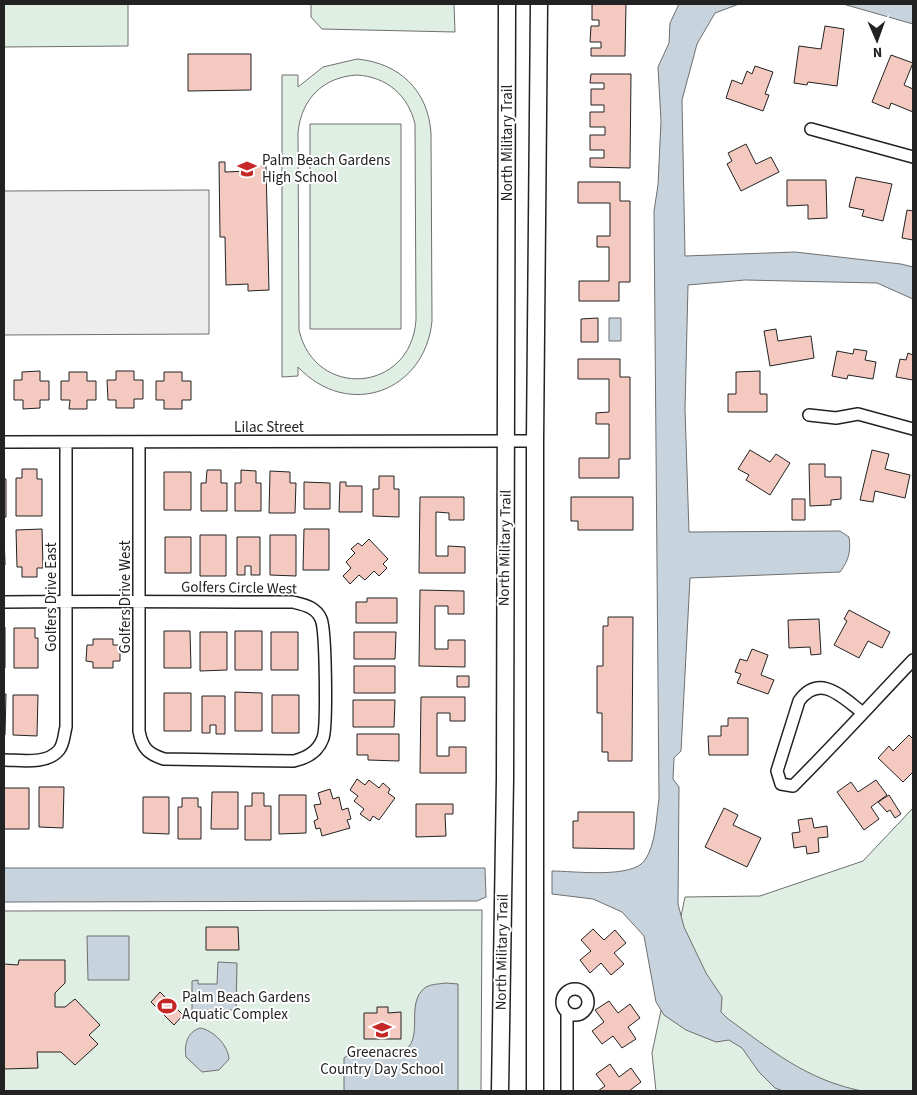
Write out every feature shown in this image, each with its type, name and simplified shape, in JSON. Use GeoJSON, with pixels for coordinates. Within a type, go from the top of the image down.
{"type":"FeatureCollection","features":[{"type":"Feature","properties":{"kind":"main road","name":"North Military Trail"},"geometry":{"type":"LineString","coordinates":[[500,1091],[504,779],[507,4]]}},
{"type":"Feature","properties":{"kind":"main road","name":"North Military Trail"},"geometry":{"type":"LineString","coordinates":[[534,1091],[535,441],[539,4]]}},
{"type":"Feature","properties":{"kind":"street"},"geometry":{"type":"LineString","coordinates":[[812,129],[913,157]]}},
{"type":"Feature","properties":{"kind":"street"},"geometry":{"type":"LineString","coordinates":[[809,416],[836,418],[858,414],[913,429]]}},
{"type":"Feature","properties":{"kind":"street","name":"Lilac Street"},"geometry":{"type":"LineString","coordinates":[[4,442],[535,441]]}},
{"type":"Feature","properties":{"kind":"street","name":"Golfers Drive East"},"geometry":{"type":"LineString","coordinates":[[4,760],[38,760],[59,750],[66,727],[66,442]]}},
{"type":"Feature","properties":{"kind":"street","name":"Golfers Drive West"},"geometry":{"type":"LineString","coordinates":[[139,442],[139,731],[145,750]]}},
{"type":"Feature","properties":{"kind":"street","name":"Golfers Circle West"},"geometry":{"type":"LineString","coordinates":[[4,602],[293,602],[308,606],[316,611],[324,628],[324,729],[319,748],[312,754],[294,761],[164,759],[152,755],[145,750]]}},
{"type":"Feature","properties":{"kind":"street"},"geometry":{"type":"LineString","coordinates":[[863,713],[831,689],[815,688],[805,692],[799,701],[777,770],[781,784],[793,786],[863,713],[913,660]]}},
{"type":"Feature","properties":{"kind":"street"},"geometry":{"type":"LineString","coordinates":[[567,1012],[567,1091]]}},
{"type":"Feature","properties":{"kind":"green space"},"geometry":{"type":"Polygon","coordinates":[[[4,4],[128,4],[128,46],[4,47],[4,4]]]}},
{"type":"Feature","properties":{"kind":"green space"},"geometry":{"type":"Polygon","coordinates":[[[311,4],[454,4],[455,32],[322,29],[311,17],[311,4]]]}},
{"type":"Feature","properties":{"kind":"green space"},"geometry":{"type":"Polygon","coordinates":[[[357,59],[386,66],[398,73],[409,81],[424,104],[429,118],[431,133],[432,321],[426,346],[415,366],[400,381],[381,391],[361,394],[339,392],[318,383],[298,367],[298,376],[282,377],[282,75],[298,75],[298,87],[323,67],[357,59]],[[368,76],[345,77],[324,85],[309,100],[300,121],[298,133],[299,330],[308,353],[323,368],[342,377],[362,379],[381,374],[398,362],[410,344],[416,320],[415,124],[407,104],[395,89],[378,79],[368,76]]]}},
{"type":"Feature","properties":{"kind":"green space"},"geometry":{"type":"Polygon","coordinates":[[[310,124],[401,124],[401,329],[310,329],[310,124]]]}},
{"type":"Feature","properties":{"kind":"green space"},"geometry":{"type":"Polygon","coordinates":[[[913,808],[913,1091],[656,1091],[652,1053],[685,897],[760,896],[863,861],[913,808]]]}},
{"type":"Feature","properties":{"kind":"green space"},"geometry":{"type":"Polygon","coordinates":[[[482,910],[481,1091],[4,1091],[4,911],[482,910]]]}},
{"type":"Feature","properties":{"kind":"shaded area"},"geometry":{"type":"Polygon","coordinates":[[[679,4],[739,4],[715,13],[697,44],[682,100],[685,256],[795,252],[913,267],[913,299],[877,283],[745,280],[688,285],[685,409],[689,532],[840,531],[849,537],[850,547],[849,555],[840,572],[690,578],[681,751],[674,758],[673,779],[679,787],[678,904],[684,927],[706,973],[722,997],[721,1012],[759,1042],[807,1072],[824,1080],[862,1091],[783,1091],[775,1088],[759,1072],[742,1048],[729,1040],[716,1042],[686,1030],[664,1015],[656,1002],[644,936],[622,912],[593,899],[552,894],[552,871],[602,873],[628,870],[638,866],[649,854],[655,831],[659,799],[654,211],[658,185],[661,121],[658,67],[669,43],[670,23],[679,4]]]}},
{"type":"Feature","properties":{"kind":"shaded area"},"geometry":{"type":"Polygon","coordinates":[[[843,4],[913,4],[913,24],[843,4]]]}},
{"type":"Feature","properties":{"kind":"shaded area"},"geometry":{"type":"Polygon","coordinates":[[[209,190],[209,334],[4,335],[4,191],[209,190]]]}},
{"type":"Feature","properties":{"kind":"shaded area"},"geometry":{"type":"Polygon","coordinates":[[[609,318],[621,318],[621,341],[609,341],[609,318]]]}},
{"type":"Feature","properties":{"kind":"shaded area"},"geometry":{"type":"Polygon","coordinates":[[[4,868],[485,868],[486,897],[477,901],[4,902],[4,868]]]}},
{"type":"Feature","properties":{"kind":"shaded area"},"geometry":{"type":"Polygon","coordinates":[[[87,936],[129,936],[129,980],[88,980],[87,936]]]}},
{"type":"Feature","properties":{"kind":"shaded area"},"geometry":{"type":"Polygon","coordinates":[[[218,962],[237,963],[236,1010],[198,1010],[198,1013],[192,1013],[192,981],[198,980],[198,984],[217,984],[218,962]]]}},
{"type":"Feature","properties":{"kind":"shaded area"},"geometry":{"type":"Polygon","coordinates":[[[446,983],[458,984],[458,1091],[344,1091],[344,1058],[348,1055],[401,1053],[409,1047],[413,1039],[416,1002],[419,994],[428,986],[446,983]]]}},
{"type":"Feature","properties":{"kind":"shaded area"},"geometry":{"type":"Polygon","coordinates":[[[200,1028],[215,1035],[226,1049],[229,1059],[219,1070],[202,1072],[186,1057],[187,1040],[192,1033],[200,1028]]]}},
{"type":"Feature","properties":{"kind":"building"},"geometry":{"type":"Polygon","coordinates":[[[592,4],[626,4],[625,56],[591,56],[591,48],[601,48],[601,42],[590,42],[591,26],[599,26],[599,20],[592,20],[592,4]]]}},
{"type":"Feature","properties":{"kind":"building"},"geometry":{"type":"Polygon","coordinates":[[[825,26],[844,29],[837,86],[808,82],[807,85],[794,83],[799,46],[821,49],[825,26]]]}},
{"type":"Feature","properties":{"kind":"building"},"geometry":{"type":"Polygon","coordinates":[[[188,54],[251,54],[251,90],[188,91],[188,54]]]}},
{"type":"Feature","properties":{"kind":"building"},"geometry":{"type":"Polygon","coordinates":[[[891,55],[913,63],[904,85],[913,89],[913,112],[891,103],[889,109],[872,102],[891,55]]]}},
{"type":"Feature","properties":{"kind":"building"},"geometry":{"type":"Polygon","coordinates":[[[755,66],[773,72],[765,94],[769,95],[763,111],[726,98],[732,80],[742,84],[747,71],[752,74],[755,66]]]}},
{"type":"Feature","properties":{"kind":"building"},"geometry":{"type":"Polygon","coordinates":[[[591,74],[631,74],[630,168],[590,167],[590,158],[604,158],[604,150],[590,150],[590,135],[605,135],[605,127],[590,127],[590,112],[604,112],[604,105],[591,105],[591,89],[604,89],[604,83],[590,83],[591,74]]]}},
{"type":"Feature","properties":{"kind":"building"},"geometry":{"type":"Polygon","coordinates":[[[746,144],[756,164],[771,157],[779,172],[741,191],[727,164],[732,161],[728,153],[746,144]]]}},
{"type":"Feature","properties":{"kind":"building"},"geometry":{"type":"Polygon","coordinates":[[[219,162],[225,162],[225,172],[248,171],[248,166],[266,166],[269,290],[248,291],[248,284],[226,285],[225,237],[220,237],[219,162]]]}},
{"type":"Feature","properties":{"kind":"building"},"geometry":{"type":"Polygon","coordinates":[[[856,177],[892,184],[883,221],[862,216],[864,210],[849,207],[856,177]]]}},
{"type":"Feature","properties":{"kind":"building"},"geometry":{"type":"Polygon","coordinates":[[[787,180],[826,180],[827,218],[808,219],[808,205],[787,206],[787,180]]]}},
{"type":"Feature","properties":{"kind":"building"},"geometry":{"type":"Polygon","coordinates":[[[578,182],[620,182],[620,201],[630,201],[630,282],[619,282],[619,301],[579,301],[579,281],[609,281],[609,247],[597,247],[597,236],[610,236],[610,203],[578,203],[578,182]]]}},
{"type":"Feature","properties":{"kind":"building"},"geometry":{"type":"Polygon","coordinates":[[[907,210],[913,211],[913,240],[902,238],[907,210]]]}},
{"type":"Feature","properties":{"kind":"building"},"geometry":{"type":"Polygon","coordinates":[[[598,318],[598,342],[581,342],[581,319],[598,318]]]}},
{"type":"Feature","properties":{"kind":"building"},"geometry":{"type":"Polygon","coordinates":[[[776,329],[778,341],[811,336],[814,358],[770,366],[764,331],[776,329]]]}},
{"type":"Feature","properties":{"kind":"building"},"geometry":{"type":"Polygon","coordinates":[[[854,349],[867,351],[865,360],[876,362],[873,379],[848,375],[847,379],[832,376],[837,351],[853,354],[854,349]]]}},
{"type":"Feature","properties":{"kind":"building"},"geometry":{"type":"Polygon","coordinates":[[[908,353],[913,355],[913,380],[896,377],[900,359],[906,360],[908,353]]]}},
{"type":"Feature","properties":{"kind":"building"},"geometry":{"type":"Polygon","coordinates":[[[578,359],[620,359],[620,377],[630,377],[630,459],[619,459],[619,478],[579,478],[579,458],[609,458],[609,424],[596,424],[596,413],[609,412],[609,379],[578,379],[578,359]]]}},
{"type":"Feature","properties":{"kind":"building"},"geometry":{"type":"Polygon","coordinates":[[[40,371],[40,381],[49,381],[49,400],[40,400],[40,408],[23,409],[23,400],[14,400],[14,380],[22,380],[22,372],[40,371]]]}},
{"type":"Feature","properties":{"kind":"building"},"geometry":{"type":"Polygon","coordinates":[[[116,371],[134,371],[134,380],[143,380],[143,399],[134,399],[134,408],[116,408],[116,400],[108,400],[107,380],[116,380],[116,371]]]}},
{"type":"Feature","properties":{"kind":"building"},"geometry":{"type":"Polygon","coordinates":[[[760,371],[760,394],[767,394],[767,412],[728,412],[728,394],[736,394],[736,372],[760,371]]]}},
{"type":"Feature","properties":{"kind":"building"},"geometry":{"type":"Polygon","coordinates":[[[69,372],[87,372],[87,381],[96,381],[96,400],[87,400],[87,409],[69,409],[70,400],[61,400],[61,381],[69,381],[69,372]]]}},
{"type":"Feature","properties":{"kind":"building"},"geometry":{"type":"Polygon","coordinates":[[[164,372],[182,372],[182,381],[191,381],[191,400],[182,400],[182,409],[164,409],[164,400],[156,400],[156,381],[164,381],[164,372]]]}},
{"type":"Feature","properties":{"kind":"building"},"geometry":{"type":"Polygon","coordinates":[[[750,450],[770,462],[776,454],[790,463],[770,495],[746,480],[749,475],[738,469],[750,450]]]}},
{"type":"Feature","properties":{"kind":"building"},"geometry":{"type":"Polygon","coordinates":[[[872,450],[889,454],[885,469],[910,475],[905,498],[875,491],[873,502],[860,500],[872,450]]]}},
{"type":"Feature","properties":{"kind":"building"},"geometry":{"type":"Polygon","coordinates":[[[809,464],[825,464],[825,477],[841,477],[841,499],[831,500],[831,505],[810,506],[809,464]]]}},
{"type":"Feature","properties":{"kind":"building"},"geometry":{"type":"Polygon","coordinates":[[[22,469],[37,469],[37,479],[42,479],[42,516],[16,516],[16,478],[22,478],[22,469]]]}},
{"type":"Feature","properties":{"kind":"building"},"geometry":{"type":"Polygon","coordinates":[[[207,470],[221,470],[221,483],[227,483],[227,511],[201,511],[201,483],[206,483],[207,470]]]}},
{"type":"Feature","properties":{"kind":"building"},"geometry":{"type":"Polygon","coordinates":[[[241,470],[256,471],[256,483],[261,483],[261,511],[235,511],[235,483],[241,483],[241,470]]]}},
{"type":"Feature","properties":{"kind":"building"},"geometry":{"type":"Polygon","coordinates":[[[270,471],[290,472],[290,483],[296,483],[295,513],[269,513],[270,471]]]}},
{"type":"Feature","properties":{"kind":"building"},"geometry":{"type":"Polygon","coordinates":[[[164,472],[191,472],[191,510],[164,510],[164,472]]]}},
{"type":"Feature","properties":{"kind":"building"},"geometry":{"type":"Polygon","coordinates":[[[379,476],[394,476],[394,489],[399,489],[399,517],[373,516],[373,489],[379,489],[379,476]]]}},
{"type":"Feature","properties":{"kind":"building"},"geometry":{"type":"Polygon","coordinates":[[[4,479],[6,479],[6,517],[4,517],[4,479]]]}},
{"type":"Feature","properties":{"kind":"building"},"geometry":{"type":"Polygon","coordinates":[[[304,482],[330,483],[330,509],[304,509],[304,482]]]}},
{"type":"Feature","properties":{"kind":"building"},"geometry":{"type":"Polygon","coordinates":[[[340,482],[346,482],[346,486],[362,486],[362,512],[339,512],[340,482]]]}},
{"type":"Feature","properties":{"kind":"building"},"geometry":{"type":"Polygon","coordinates":[[[420,497],[464,497],[464,520],[449,520],[449,513],[436,512],[436,556],[448,556],[448,546],[465,547],[465,573],[419,573],[420,497]]]}},
{"type":"Feature","properties":{"kind":"building"},"geometry":{"type":"Polygon","coordinates":[[[571,497],[633,497],[633,530],[578,530],[578,521],[571,521],[571,497]]]}},
{"type":"Feature","properties":{"kind":"building"},"geometry":{"type":"Polygon","coordinates":[[[792,499],[805,499],[805,520],[792,520],[792,499]]]}},
{"type":"Feature","properties":{"kind":"building"},"geometry":{"type":"Polygon","coordinates":[[[42,529],[43,568],[37,568],[37,577],[22,577],[22,567],[17,567],[16,530],[42,529]]]}},
{"type":"Feature","properties":{"kind":"building"},"geometry":{"type":"Polygon","coordinates":[[[304,529],[329,529],[329,570],[303,570],[304,529]]]}},
{"type":"Feature","properties":{"kind":"building"},"geometry":{"type":"Polygon","coordinates":[[[200,535],[226,535],[226,576],[200,576],[200,535]]]}},
{"type":"Feature","properties":{"kind":"building"},"geometry":{"type":"Polygon","coordinates":[[[270,535],[296,535],[296,576],[270,575],[270,535]]]}},
{"type":"Feature","properties":{"kind":"building"},"geometry":{"type":"Polygon","coordinates":[[[165,537],[191,537],[191,573],[165,573],[165,537]]]}},
{"type":"Feature","properties":{"kind":"building"},"geometry":{"type":"Polygon","coordinates":[[[237,537],[260,537],[260,575],[251,575],[251,566],[245,566],[245,575],[237,575],[237,537]]]}},
{"type":"Feature","properties":{"kind":"building"},"geometry":{"type":"Polygon","coordinates":[[[369,539],[388,559],[383,564],[387,568],[379,576],[374,571],[365,580],[359,575],[350,584],[343,576],[351,568],[346,562],[355,553],[351,549],[358,543],[362,546],[369,539]]]}},
{"type":"Feature","properties":{"kind":"building"},"geometry":{"type":"Polygon","coordinates":[[[420,590],[464,591],[464,614],[448,614],[448,606],[435,606],[435,649],[448,649],[448,640],[465,640],[465,667],[419,666],[420,590]]]}},
{"type":"Feature","properties":{"kind":"building"},"geometry":{"type":"Polygon","coordinates":[[[367,598],[397,598],[397,623],[356,623],[356,602],[367,602],[367,598]]]}},
{"type":"Feature","properties":{"kind":"building"},"geometry":{"type":"Polygon","coordinates":[[[849,610],[890,632],[882,648],[868,641],[859,658],[834,645],[847,621],[844,619],[849,610]]]}},
{"type":"Feature","properties":{"kind":"building"},"geometry":{"type":"Polygon","coordinates":[[[608,617],[633,617],[632,761],[608,761],[608,752],[602,752],[602,713],[597,713],[597,666],[603,666],[603,626],[608,626],[608,617]]]}},
{"type":"Feature","properties":{"kind":"building"},"geometry":{"type":"Polygon","coordinates":[[[819,619],[821,654],[811,655],[810,647],[789,648],[788,620],[819,619]]]}},
{"type":"Feature","properties":{"kind":"building"},"geometry":{"type":"Polygon","coordinates":[[[5,627],[5,668],[4,668],[5,627]]]}},
{"type":"Feature","properties":{"kind":"building"},"geometry":{"type":"Polygon","coordinates":[[[14,628],[35,628],[35,638],[38,638],[38,668],[14,668],[14,628]]]}},
{"type":"Feature","properties":{"kind":"building"},"geometry":{"type":"Polygon","coordinates":[[[164,631],[190,631],[191,668],[164,668],[164,631]]]}},
{"type":"Feature","properties":{"kind":"building"},"geometry":{"type":"Polygon","coordinates":[[[235,631],[262,631],[262,670],[235,670],[235,631]]]}},
{"type":"Feature","properties":{"kind":"building"},"geometry":{"type":"Polygon","coordinates":[[[200,632],[227,632],[227,670],[200,671],[200,632]]]}},
{"type":"Feature","properties":{"kind":"building"},"geometry":{"type":"Polygon","coordinates":[[[271,632],[298,632],[298,670],[271,670],[271,632]]]}},
{"type":"Feature","properties":{"kind":"building"},"geometry":{"type":"Polygon","coordinates":[[[354,632],[396,632],[395,659],[354,659],[354,632]]]}},
{"type":"Feature","properties":{"kind":"building"},"geometry":{"type":"Polygon","coordinates":[[[93,639],[113,639],[113,645],[120,645],[120,661],[113,661],[113,668],[93,668],[93,662],[86,661],[87,645],[93,645],[93,639]]]}},
{"type":"Feature","properties":{"kind":"building"},"geometry":{"type":"Polygon","coordinates":[[[752,649],[768,655],[761,675],[774,680],[768,694],[737,683],[741,674],[735,672],[740,659],[747,661],[752,649]]]}},
{"type":"Feature","properties":{"kind":"building"},"geometry":{"type":"Polygon","coordinates":[[[354,666],[395,666],[395,693],[354,693],[354,666]]]}},
{"type":"Feature","properties":{"kind":"building"},"geometry":{"type":"Polygon","coordinates":[[[457,676],[469,676],[469,687],[457,687],[457,676]]]}},
{"type":"Feature","properties":{"kind":"building"},"geometry":{"type":"Polygon","coordinates":[[[235,692],[262,693],[262,731],[235,731],[235,692]]]}},
{"type":"Feature","properties":{"kind":"building"},"geometry":{"type":"Polygon","coordinates":[[[164,693],[191,693],[191,731],[164,731],[164,693]]]}},
{"type":"Feature","properties":{"kind":"building"},"geometry":{"type":"Polygon","coordinates":[[[4,694],[6,694],[5,735],[4,735],[4,694]]]}},
{"type":"Feature","properties":{"kind":"building"},"geometry":{"type":"Polygon","coordinates":[[[13,695],[38,695],[37,736],[13,735],[13,695]]]}},
{"type":"Feature","properties":{"kind":"building"},"geometry":{"type":"Polygon","coordinates":[[[272,695],[299,695],[299,733],[272,733],[272,695]]]}},
{"type":"Feature","properties":{"kind":"building"},"geometry":{"type":"Polygon","coordinates":[[[202,696],[225,696],[225,734],[216,734],[216,725],[210,725],[210,733],[202,733],[202,696]]]}},
{"type":"Feature","properties":{"kind":"building"},"geometry":{"type":"Polygon","coordinates":[[[421,697],[465,697],[465,721],[450,721],[450,713],[437,713],[437,756],[449,756],[449,747],[466,747],[466,773],[420,773],[421,697]]]}},
{"type":"Feature","properties":{"kind":"building"},"geometry":{"type":"Polygon","coordinates":[[[353,700],[395,700],[394,727],[353,727],[353,700]]]}},
{"type":"Feature","properties":{"kind":"building"},"geometry":{"type":"Polygon","coordinates":[[[728,718],[748,718],[748,755],[709,755],[708,736],[721,736],[721,726],[728,726],[728,718]]]}},
{"type":"Feature","properties":{"kind":"building"},"geometry":{"type":"Polygon","coordinates":[[[357,734],[399,734],[399,761],[368,760],[368,755],[357,755],[357,734]]]}},
{"type":"Feature","properties":{"kind":"building"},"geometry":{"type":"Polygon","coordinates":[[[909,735],[913,739],[913,772],[903,782],[878,758],[889,746],[893,751],[909,735]]]}},
{"type":"Feature","properties":{"kind":"building"},"geometry":{"type":"Polygon","coordinates":[[[357,779],[365,785],[369,780],[379,788],[383,783],[390,789],[388,793],[395,798],[379,820],[373,816],[370,821],[360,814],[364,809],[354,801],[358,796],[350,790],[357,779]]]}},
{"type":"Feature","properties":{"kind":"building"},"geometry":{"type":"Polygon","coordinates":[[[876,780],[887,795],[871,807],[879,819],[864,830],[837,792],[851,782],[858,792],[876,780]]]}},
{"type":"Feature","properties":{"kind":"building"},"geometry":{"type":"Polygon","coordinates":[[[39,787],[64,787],[63,828],[39,827],[39,787]]]}},
{"type":"Feature","properties":{"kind":"building"},"geometry":{"type":"Polygon","coordinates":[[[4,788],[29,788],[29,829],[4,829],[4,788]]]}},
{"type":"Feature","properties":{"kind":"building"},"geometry":{"type":"Polygon","coordinates":[[[330,789],[333,799],[339,797],[342,810],[348,808],[351,819],[347,820],[350,828],[322,836],[320,828],[316,829],[314,821],[318,819],[314,805],[321,804],[318,793],[330,789]]]}},
{"type":"Feature","properties":{"kind":"building"},"geometry":{"type":"Polygon","coordinates":[[[212,792],[238,792],[238,829],[211,829],[212,792]]]}},
{"type":"Feature","properties":{"kind":"building"},"geometry":{"type":"Polygon","coordinates":[[[252,793],[264,793],[264,806],[271,806],[271,840],[245,840],[245,806],[252,806],[252,793]]]}},
{"type":"Feature","properties":{"kind":"building"},"geometry":{"type":"Polygon","coordinates":[[[279,795],[306,795],[306,833],[279,834],[279,795]]]}},
{"type":"Feature","properties":{"kind":"building"},"geometry":{"type":"Polygon","coordinates":[[[889,795],[901,814],[895,818],[890,810],[887,812],[878,802],[889,795]]]}},
{"type":"Feature","properties":{"kind":"building"},"geometry":{"type":"Polygon","coordinates":[[[143,797],[169,797],[169,834],[143,833],[143,797]]]}},
{"type":"Feature","properties":{"kind":"building"},"geometry":{"type":"Polygon","coordinates":[[[182,798],[198,798],[198,807],[201,807],[201,839],[178,839],[178,807],[182,807],[182,798]]]}},
{"type":"Feature","properties":{"kind":"building"},"geometry":{"type":"Polygon","coordinates":[[[416,804],[453,804],[453,814],[445,814],[446,836],[416,837],[416,804]]]}},
{"type":"Feature","properties":{"kind":"building"},"geometry":{"type":"Polygon","coordinates":[[[724,808],[738,815],[733,825],[761,838],[747,867],[705,847],[724,808]]]}},
{"type":"Feature","properties":{"kind":"building"},"geometry":{"type":"Polygon","coordinates":[[[578,812],[634,812],[634,849],[573,848],[573,821],[578,821],[578,812]]]}},
{"type":"Feature","properties":{"kind":"building"},"geometry":{"type":"Polygon","coordinates":[[[812,818],[814,828],[827,826],[828,837],[818,838],[819,852],[807,854],[806,846],[794,848],[792,833],[800,832],[798,820],[812,818]]]}},
{"type":"Feature","properties":{"kind":"building"},"geometry":{"type":"Polygon","coordinates":[[[206,927],[238,927],[239,950],[206,950],[206,927]]]}},
{"type":"Feature","properties":{"kind":"building"},"geometry":{"type":"Polygon","coordinates":[[[593,929],[604,940],[615,930],[626,943],[614,953],[624,964],[611,975],[601,963],[590,973],[580,960],[591,951],[581,940],[593,929]]]}},
{"type":"Feature","properties":{"kind":"building"},"geometry":{"type":"Polygon","coordinates":[[[19,960],[65,960],[65,983],[55,993],[55,1007],[65,1007],[75,999],[100,1025],[89,1035],[98,1044],[75,1065],[61,1052],[37,1052],[38,1068],[4,1069],[4,964],[18,965],[19,960]]]}},
{"type":"Feature","properties":{"kind":"building"},"geometry":{"type":"Polygon","coordinates":[[[160,992],[183,1015],[174,1025],[151,1002],[160,992]]]}},
{"type":"Feature","properties":{"kind":"building"},"geometry":{"type":"Polygon","coordinates":[[[609,1001],[618,1013],[630,1004],[640,1018],[628,1027],[636,1039],[622,1048],[613,1036],[602,1044],[592,1031],[604,1022],[595,1010],[609,1001]]]}},
{"type":"Feature","properties":{"kind":"building"},"geometry":{"type":"Polygon","coordinates":[[[377,1007],[388,1007],[388,1013],[401,1012],[401,1039],[364,1039],[364,1013],[377,1013],[377,1007]]]}},
{"type":"Feature","properties":{"kind":"building"},"geometry":{"type":"Polygon","coordinates":[[[610,1064],[619,1077],[631,1068],[641,1082],[629,1091],[598,1091],[605,1086],[596,1074],[610,1064]]]}},
{"type":"Feature","properties":{"kind":"place","name":"Palm Beach Gardens High School"},"geometry":{"type":"Point","coordinates":[247,169]}},
{"type":"Feature","properties":{"kind":"place","name":"Palm Beach Gardens Aquatic Complex"},"geometry":{"type":"Point","coordinates":[167,1006]}},
{"type":"Feature","properties":{"kind":"place","name":"Greenacres Country Day School"},"geometry":{"type":"Point","coordinates":[382,1030]}}]}
